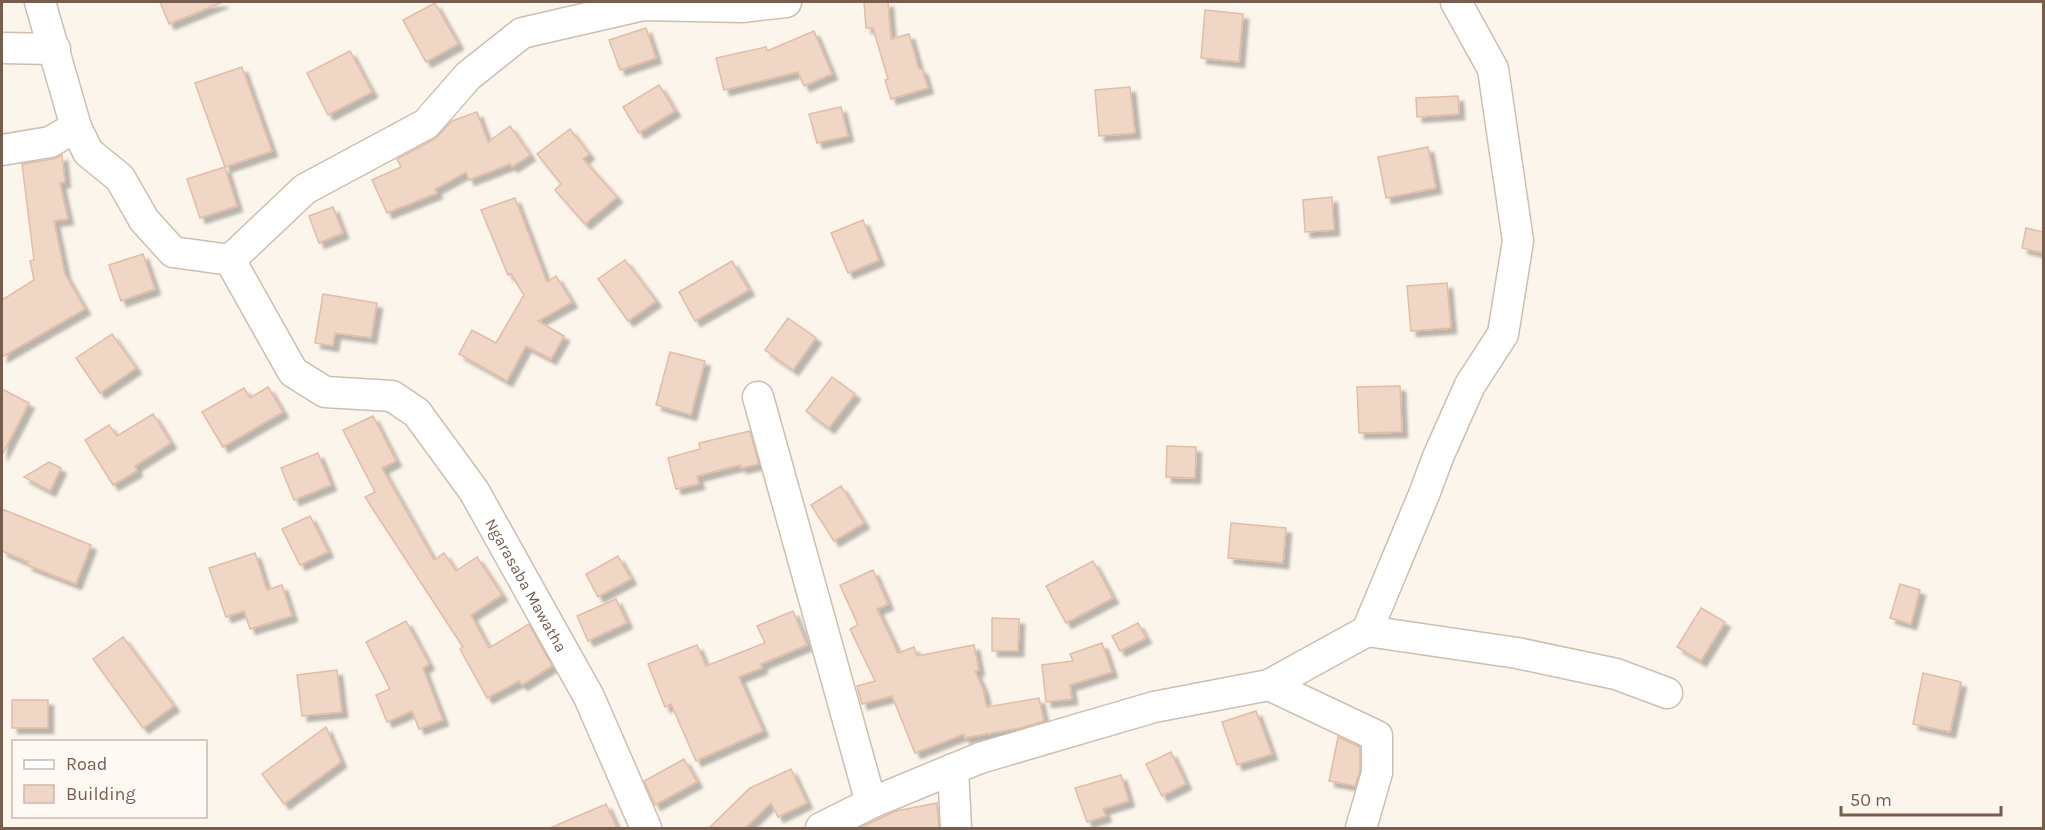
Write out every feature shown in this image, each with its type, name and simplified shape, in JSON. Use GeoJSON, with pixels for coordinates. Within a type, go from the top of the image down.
{"type":"FeatureCollection","features":[{"type":"Feature","properties":{"kind":"street"},"geometry":{"type":"LineString","coordinates":[[40,2],[76,127],[88,152],[120,178],[144,220],[173,252],[230,261],[304,189],[426,124],[468,76],[522,33],[644,5],[742,7],[786,2]]}},
{"type":"Feature","properties":{"kind":"street"},"geometry":{"type":"LineString","coordinates":[[1367,631],[1470,384],[1503,334],[1518,241],[1493,69],[1456,2]]}},
{"type":"Feature","properties":{"kind":"street"},"geometry":{"type":"LineString","coordinates":[[2,48],[55,49]]}},
{"type":"Feature","properties":{"kind":"street"},"geometry":{"type":"LineString","coordinates":[[2,150],[50,142],[76,127]]}},
{"type":"Feature","properties":{"kind":"street","name":"Ngarasaba Mawatha"},"geometry":{"type":"LineString","coordinates":[[230,261],[293,372],[325,392],[392,396],[417,413],[474,491],[589,697],[646,828]]}},
{"type":"Feature","properties":{"kind":"street"},"geometry":{"type":"LineString","coordinates":[[758,397],[871,803]]}},
{"type":"Feature","properties":{"kind":"street"},"geometry":{"type":"LineString","coordinates":[[821,828],[871,803],[980,758],[1154,707],[1269,685],[1367,631],[1517,653],[1616,674],[1667,693]]}},
{"type":"Feature","properties":{"kind":"street"},"geometry":{"type":"LineString","coordinates":[[1269,685],[1377,736],[1377,773],[1361,828]]}},
{"type":"Feature","properties":{"kind":"street"},"geometry":{"type":"LineString","coordinates":[[953,769],[956,828]]}},
{"type":"Feature","properties":{"kind":"building"},"geometry":{"type":"Polygon","coordinates":[[[160,2],[223,2],[169,24],[160,2]]]}},
{"type":"Feature","properties":{"kind":"building"},"geometry":{"type":"Polygon","coordinates":[[[864,2],[888,2],[891,39],[909,34],[919,69],[922,69],[928,88],[891,99],[885,80],[888,79],[873,28],[866,28],[864,2]]]}},
{"type":"Feature","properties":{"kind":"building"},"geometry":{"type":"Polygon","coordinates":[[[435,3],[458,44],[426,62],[403,20],[435,3]]]}},
{"type":"Feature","properties":{"kind":"building"},"geometry":{"type":"Polygon","coordinates":[[[1205,10],[1243,14],[1239,62],[1201,58],[1205,10]]]}},
{"type":"Feature","properties":{"kind":"building"},"geometry":{"type":"Polygon","coordinates":[[[646,28],[656,58],[620,70],[609,40],[646,28]]]}},
{"type":"Feature","properties":{"kind":"building"},"geometry":{"type":"Polygon","coordinates":[[[814,31],[832,74],[804,86],[798,72],[724,90],[716,58],[766,47],[767,51],[814,31]]]}},
{"type":"Feature","properties":{"kind":"building"},"geometry":{"type":"Polygon","coordinates":[[[350,51],[372,92],[328,115],[307,73],[350,51]]]}},
{"type":"Feature","properties":{"kind":"building"},"geometry":{"type":"Polygon","coordinates":[[[242,67],[272,151],[225,167],[195,83],[242,67]]]}},
{"type":"Feature","properties":{"kind":"building"},"geometry":{"type":"Polygon","coordinates":[[[659,85],[675,111],[639,133],[623,107],[659,85]]]}},
{"type":"Feature","properties":{"kind":"building"},"geometry":{"type":"Polygon","coordinates":[[[1130,87],[1135,133],[1099,136],[1095,90],[1130,87]]]}},
{"type":"Feature","properties":{"kind":"building"},"geometry":{"type":"Polygon","coordinates":[[[1458,96],[1459,114],[1417,117],[1416,98],[1458,96]]]}},
{"type":"Feature","properties":{"kind":"building"},"geometry":{"type":"Polygon","coordinates":[[[841,107],[848,136],[817,143],[809,114],[841,107]]]}},
{"type":"Feature","properties":{"kind":"building"},"geometry":{"type":"Polygon","coordinates":[[[477,112],[488,142],[510,126],[530,155],[512,167],[510,164],[469,180],[466,172],[435,189],[437,193],[387,213],[372,180],[401,167],[397,159],[435,139],[452,121],[477,112]]]}},
{"type":"Feature","properties":{"kind":"building"},"geometry":{"type":"Polygon","coordinates":[[[570,129],[589,154],[583,159],[617,197],[585,224],[555,190],[561,184],[537,154],[570,129]]]}},
{"type":"Feature","properties":{"kind":"building"},"geometry":{"type":"Polygon","coordinates":[[[1428,147],[1436,188],[1386,198],[1378,157],[1428,147]]]}},
{"type":"Feature","properties":{"kind":"building"},"geometry":{"type":"Polygon","coordinates":[[[62,155],[65,182],[60,183],[68,219],[54,221],[65,274],[85,309],[2,357],[2,300],[34,280],[30,261],[34,260],[22,164],[53,159],[62,155]]]}},
{"type":"Feature","properties":{"kind":"building"},"geometry":{"type":"Polygon","coordinates":[[[225,167],[237,206],[200,218],[187,179],[225,167]]]}},
{"type":"Feature","properties":{"kind":"building"},"geometry":{"type":"Polygon","coordinates":[[[1332,197],[1334,230],[1305,232],[1303,200],[1332,197]]]}},
{"type":"Feature","properties":{"kind":"building"},"geometry":{"type":"Polygon","coordinates":[[[515,198],[547,282],[556,276],[572,302],[538,321],[564,336],[551,359],[526,346],[507,381],[459,354],[472,330],[496,343],[524,295],[511,274],[508,275],[481,210],[515,198]]]}},
{"type":"Feature","properties":{"kind":"building"},"geometry":{"type":"Polygon","coordinates":[[[333,207],[343,233],[319,243],[309,216],[333,207]]]}},
{"type":"Feature","properties":{"kind":"building"},"geometry":{"type":"Polygon","coordinates":[[[863,220],[879,260],[848,273],[831,233],[863,220]]]}},
{"type":"Feature","properties":{"kind":"building"},"geometry":{"type":"Polygon","coordinates":[[[2026,228],[2043,232],[2043,253],[2022,248],[2026,228]]]}},
{"type":"Feature","properties":{"kind":"building"},"geometry":{"type":"Polygon","coordinates":[[[143,254],[155,289],[121,301],[109,265],[143,254]]]}},
{"type":"Feature","properties":{"kind":"building"},"geometry":{"type":"Polygon","coordinates":[[[625,260],[656,301],[628,321],[598,279],[625,260]]]}},
{"type":"Feature","properties":{"kind":"building"},"geometry":{"type":"Polygon","coordinates":[[[732,261],[749,290],[695,321],[679,292],[732,261]]]}},
{"type":"Feature","properties":{"kind":"building"},"geometry":{"type":"Polygon","coordinates":[[[1447,283],[1451,328],[1411,331],[1407,286],[1447,283]]]}},
{"type":"Feature","properties":{"kind":"building"},"geometry":{"type":"Polygon","coordinates":[[[323,294],[377,303],[371,338],[335,333],[333,346],[315,343],[323,294]]]}},
{"type":"Feature","properties":{"kind":"building"},"geometry":{"type":"Polygon","coordinates":[[[788,318],[816,338],[793,370],[765,350],[788,318]]]}},
{"type":"Feature","properties":{"kind":"building"},"geometry":{"type":"Polygon","coordinates":[[[112,334],[136,368],[100,393],[76,358],[112,334]]]}},
{"type":"Feature","properties":{"kind":"building"},"geometry":{"type":"Polygon","coordinates":[[[670,352],[705,361],[691,415],[656,405],[670,352]]]}},
{"type":"Feature","properties":{"kind":"building"},"geometry":{"type":"Polygon","coordinates":[[[832,377],[855,394],[829,428],[806,411],[832,377]]]}},
{"type":"Feature","properties":{"kind":"building"},"geometry":{"type":"Polygon","coordinates":[[[1400,386],[1402,432],[1359,433],[1357,387],[1400,386]]]}},
{"type":"Feature","properties":{"kind":"building"},"geometry":{"type":"Polygon","coordinates":[[[268,387],[283,412],[223,447],[202,412],[244,388],[250,398],[268,387]]]}},
{"type":"Feature","properties":{"kind":"building"},"geometry":{"type":"Polygon","coordinates":[[[2,389],[29,403],[2,455],[2,389]]]}},
{"type":"Feature","properties":{"kind":"building"},"geometry":{"type":"Polygon","coordinates":[[[153,414],[171,443],[135,466],[137,471],[113,485],[85,440],[109,425],[117,436],[153,414]]]}},
{"type":"Feature","properties":{"kind":"building"},"geometry":{"type":"Polygon","coordinates":[[[373,416],[396,461],[382,468],[434,560],[444,553],[456,571],[477,557],[502,595],[471,615],[489,648],[529,624],[552,666],[522,685],[519,681],[487,698],[460,649],[463,647],[365,497],[375,492],[343,430],[373,416]]]}},
{"type":"Feature","properties":{"kind":"building"},"geometry":{"type":"Polygon","coordinates":[[[750,431],[759,464],[741,468],[740,465],[697,476],[699,484],[676,489],[668,458],[700,449],[699,443],[750,431]]]}},
{"type":"Feature","properties":{"kind":"building"},"geometry":{"type":"Polygon","coordinates":[[[1167,446],[1196,447],[1195,478],[1166,477],[1167,446]]]}},
{"type":"Feature","properties":{"kind":"building"},"geometry":{"type":"Polygon","coordinates":[[[318,453],[331,485],[294,500],[281,468],[318,453]]]}},
{"type":"Feature","properties":{"kind":"building"},"geometry":{"type":"Polygon","coordinates":[[[49,462],[61,468],[50,491],[24,477],[49,462]]]}},
{"type":"Feature","properties":{"kind":"building"},"geometry":{"type":"Polygon","coordinates":[[[841,486],[864,523],[834,541],[811,505],[841,486]]]}},
{"type":"Feature","properties":{"kind":"building"},"geometry":{"type":"Polygon","coordinates":[[[2,509],[91,545],[76,584],[27,565],[28,562],[2,551],[2,509]]]}},
{"type":"Feature","properties":{"kind":"building"},"geometry":{"type":"Polygon","coordinates":[[[310,516],[328,552],[300,565],[282,529],[310,516]]]}},
{"type":"Feature","properties":{"kind":"building"},"geometry":{"type":"Polygon","coordinates":[[[1231,523],[1286,528],[1283,563],[1228,558],[1231,523]]]}},
{"type":"Feature","properties":{"kind":"building"},"geometry":{"type":"Polygon","coordinates":[[[255,553],[267,590],[282,585],[292,616],[250,629],[244,611],[226,617],[209,568],[255,553]]]}},
{"type":"Feature","properties":{"kind":"building"},"geometry":{"type":"Polygon","coordinates":[[[618,556],[631,579],[598,597],[586,574],[618,556]]]}},
{"type":"Feature","properties":{"kind":"building"},"geometry":{"type":"Polygon","coordinates":[[[1093,561],[1113,598],[1066,623],[1046,586],[1093,561]]]}},
{"type":"Feature","properties":{"kind":"building"},"geometry":{"type":"Polygon","coordinates":[[[873,570],[888,604],[877,609],[898,653],[914,647],[917,656],[974,645],[979,670],[975,671],[983,689],[987,707],[1039,698],[1044,721],[1020,728],[964,738],[964,734],[915,753],[892,696],[862,704],[857,686],[875,681],[850,629],[858,625],[840,585],[873,570]]]}},
{"type":"Feature","properties":{"kind":"building"},"geometry":{"type":"Polygon","coordinates":[[[1900,584],[1920,590],[1911,624],[1890,618],[1900,584]]]}},
{"type":"Feature","properties":{"kind":"building"},"geometry":{"type":"Polygon","coordinates":[[[616,599],[627,623],[588,641],[577,616],[616,599]]]}},
{"type":"Feature","properties":{"kind":"building"},"geometry":{"type":"Polygon","coordinates":[[[1701,608],[1725,622],[1701,661],[1677,647],[1701,608]]]}},
{"type":"Feature","properties":{"kind":"building"},"geometry":{"type":"Polygon","coordinates":[[[793,611],[807,645],[761,664],[762,668],[739,677],[763,731],[696,761],[671,704],[665,707],[648,664],[697,645],[706,666],[765,643],[757,626],[793,611]]]}},
{"type":"Feature","properties":{"kind":"building"},"geometry":{"type":"Polygon","coordinates":[[[992,618],[1019,619],[1018,651],[992,651],[992,618]]]}},
{"type":"Feature","properties":{"kind":"building"},"geometry":{"type":"Polygon","coordinates":[[[406,621],[429,664],[423,668],[443,720],[419,729],[412,711],[387,722],[376,695],[390,689],[366,642],[406,621]]]}},
{"type":"Feature","properties":{"kind":"building"},"geometry":{"type":"Polygon","coordinates":[[[1138,623],[1146,638],[1120,651],[1112,636],[1138,623]]]}},
{"type":"Feature","properties":{"kind":"building"},"geometry":{"type":"Polygon","coordinates":[[[123,637],[174,706],[143,728],[93,659],[123,637]]]}},
{"type":"Feature","properties":{"kind":"building"},"geometry":{"type":"Polygon","coordinates":[[[1102,643],[1112,672],[1070,685],[1072,699],[1046,702],[1042,665],[1073,661],[1070,654],[1102,643]]]}},
{"type":"Feature","properties":{"kind":"building"},"geometry":{"type":"Polygon","coordinates":[[[337,670],[342,712],[302,716],[297,675],[337,670]]]}},
{"type":"Feature","properties":{"kind":"building"},"geometry":{"type":"Polygon","coordinates":[[[1923,673],[1961,682],[1950,732],[1913,724],[1923,673]]]}},
{"type":"Feature","properties":{"kind":"building"},"geometry":{"type":"Polygon","coordinates":[[[12,700],[48,700],[48,728],[12,728],[12,700]]]}},
{"type":"Feature","properties":{"kind":"building"},"geometry":{"type":"Polygon","coordinates":[[[1256,711],[1272,754],[1237,765],[1222,722],[1256,711]]]}},
{"type":"Feature","properties":{"kind":"building"},"geometry":{"type":"Polygon","coordinates":[[[326,727],[341,762],[284,804],[262,774],[326,727]]]}},
{"type":"Feature","properties":{"kind":"building"},"geometry":{"type":"Polygon","coordinates":[[[1338,737],[1360,747],[1360,771],[1355,786],[1329,781],[1338,737]]]}},
{"type":"Feature","properties":{"kind":"building"},"geometry":{"type":"Polygon","coordinates":[[[1171,752],[1186,784],[1162,796],[1146,764],[1171,752]]]}},
{"type":"Feature","properties":{"kind":"building"},"geometry":{"type":"Polygon","coordinates":[[[684,759],[697,782],[655,805],[644,781],[684,759]]]}},
{"type":"Feature","properties":{"kind":"building"},"geometry":{"type":"Polygon","coordinates":[[[791,769],[807,803],[778,817],[771,803],[745,828],[709,828],[750,788],[791,769]]]}},
{"type":"Feature","properties":{"kind":"building"},"geometry":{"type":"Polygon","coordinates":[[[1121,775],[1129,801],[1103,809],[1106,816],[1087,822],[1075,788],[1121,775]]]}},
{"type":"Feature","properties":{"kind":"building"},"geometry":{"type":"Polygon","coordinates":[[[937,803],[939,828],[859,828],[896,811],[937,803]]]}},
{"type":"Feature","properties":{"kind":"building"},"geometry":{"type":"Polygon","coordinates":[[[606,804],[617,828],[550,828],[606,804]]]}}]}
